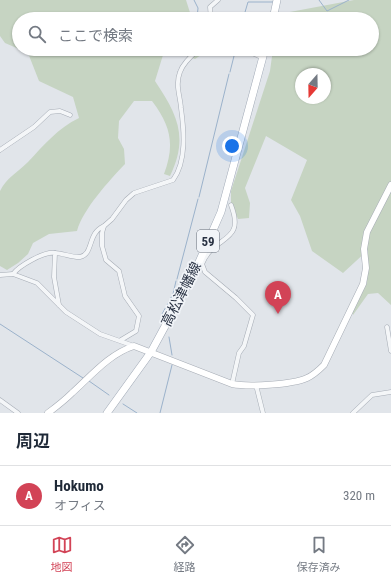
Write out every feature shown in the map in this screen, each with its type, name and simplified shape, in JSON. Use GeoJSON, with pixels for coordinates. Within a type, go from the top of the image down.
{"type":"FeatureCollection","features":[{"type":"Feature","properties":{"kind":"main road"},"geometry":{"type":"LineString","coordinates":[[274,12],[277,0]]}},
{"type":"Feature","properties":{"kind":"main road","name":"高松津幡線"},"geometry":{"type":"LineString","coordinates":[[107,413],[151,352],[210,246],[221,212],[263,58]]}},
{"type":"Feature","properties":{"kind":"street"},"geometry":{"type":"LineString","coordinates":[[210,12],[210,7],[218,0]]}},
{"type":"Feature","properties":{"kind":"street"},"geometry":{"type":"LineString","coordinates":[[13,274],[35,258],[51,252],[77,257],[84,255],[88,251],[95,232],[112,219],[126,200],[134,193],[173,180],[177,175],[184,149],[181,107],[177,88],[180,72],[186,61],[191,56]]}},
{"type":"Feature","properties":{"kind":"street"},"geometry":{"type":"LineString","coordinates":[[259,56],[263,58]]}},
{"type":"Feature","properties":{"kind":"street"},"geometry":{"type":"LineString","coordinates":[[0,150],[34,127],[50,112],[60,111],[70,115]]}},
{"type":"Feature","properties":{"kind":"street"},"geometry":{"type":"LineString","coordinates":[[0,275],[13,274],[37,283],[59,305],[100,334],[120,340],[232,384],[244,386],[298,381],[312,375],[324,365],[363,284],[366,276],[364,249],[367,232],[391,184]]}},
{"type":"Feature","properties":{"kind":"street"},"geometry":{"type":"LineString","coordinates":[[230,205],[236,219],[234,229],[231,234],[210,246],[203,262],[203,269],[253,315],[244,346],[239,353],[237,366],[232,378],[232,384]]}},
{"type":"Feature","properties":{"kind":"street"},"geometry":{"type":"LineString","coordinates":[[104,226],[101,241],[106,260],[119,271],[125,296],[139,316],[136,331],[120,340]]}},
{"type":"Feature","properties":{"kind":"street"},"geometry":{"type":"LineString","coordinates":[[55,253],[54,277],[59,305]]}},
{"type":"Feature","properties":{"kind":"street"},"geometry":{"type":"LineString","coordinates":[[387,327],[391,351]]}},
{"type":"Feature","properties":{"kind":"street"},"geometry":{"type":"LineString","coordinates":[[48,413],[71,395],[111,358],[125,349],[134,346]]}},
{"type":"Feature","properties":{"kind":"street"},"geometry":{"type":"LineString","coordinates":[[256,385],[263,413]]}},
{"type":"Feature","properties":{"kind":"street"},"geometry":{"type":"LineString","coordinates":[[353,413],[372,395],[391,392]]}},
{"type":"Feature","properties":{"kind":"street"},"geometry":{"type":"LineString","coordinates":[[0,400],[18,413]]}},
{"type":"Feature","properties":{"kind":"green space"},"geometry":{"type":"Polygon","coordinates":[[[0,0],[186,0],[190,12],[12,12],[12,46],[5,43],[0,36],[0,0]]]}},
{"type":"Feature","properties":{"kind":"green space"},"geometry":{"type":"Polygon","coordinates":[[[354,0],[391,0],[391,305],[378,293],[368,294],[353,315],[352,312],[367,283],[368,250],[343,273],[312,251],[300,216],[291,200],[307,160],[266,136],[245,188],[250,203],[249,218],[238,219],[231,204],[231,191],[270,71],[272,56],[379,56],[379,12],[290,12],[354,0]]]}},
{"type":"Feature","properties":{"kind":"green space"},"geometry":{"type":"Polygon","coordinates":[[[29,56],[163,56],[155,81],[169,104],[178,126],[179,149],[176,162],[170,176],[164,174],[170,145],[167,127],[152,101],[134,101],[119,121],[118,138],[124,149],[125,164],[104,187],[91,205],[77,231],[49,234],[33,243],[28,254],[7,270],[0,266],[0,191],[9,179],[52,137],[71,122],[79,118],[73,97],[39,81],[29,56]]]}},
{"type":"Feature","properties":{"kind":"green space"},"geometry":{"type":"Polygon","coordinates":[[[187,56],[200,56],[195,59],[187,56]]]}},
{"type":"Feature","properties":{"kind":"waterway"},"geometry":{"type":"LineString","coordinates":[[194,0],[198,8],[198,12]]}},
{"type":"Feature","properties":{"kind":"waterway"},"geometry":{"type":"LineString","coordinates":[[319,0],[327,11],[349,0]]}},
{"type":"Feature","properties":{"kind":"waterway"},"geometry":{"type":"LineString","coordinates":[[245,12],[248,2],[273,2]]}},
{"type":"Feature","properties":{"kind":"waterway"},"geometry":{"type":"LineString","coordinates":[[230,72],[234,56]]}},
{"type":"Feature","properties":{"kind":"waterway"},"geometry":{"type":"LineString","coordinates":[[199,197],[229,74]]}},
{"type":"Feature","properties":{"kind":"waterway"},"geometry":{"type":"LineString","coordinates":[[177,279],[198,199]]}},
{"type":"Feature","properties":{"kind":"waterway"},"geometry":{"type":"LineString","coordinates":[[161,316],[173,294],[176,281]]}},
{"type":"Feature","properties":{"kind":"waterway"},"geometry":{"type":"LineString","coordinates":[[0,324],[83,378]]}},
{"type":"Feature","properties":{"kind":"waterway"},"geometry":{"type":"LineString","coordinates":[[169,337],[172,355]]}},
{"type":"Feature","properties":{"kind":"waterway"},"geometry":{"type":"LineString","coordinates":[[160,413],[172,365]]}},
{"type":"Feature","properties":{"kind":"waterway"},"geometry":{"type":"LineString","coordinates":[[89,381],[109,395]]}},
{"type":"Feature","properties":{"kind":"waterway"},"geometry":{"type":"LineString","coordinates":[[123,404],[137,413]]}},
{"type":"Feature","properties":{"kind":"place","name":"Hokumo"},"geometry":{"type":"Point","coordinates":[278,314]}}]}
